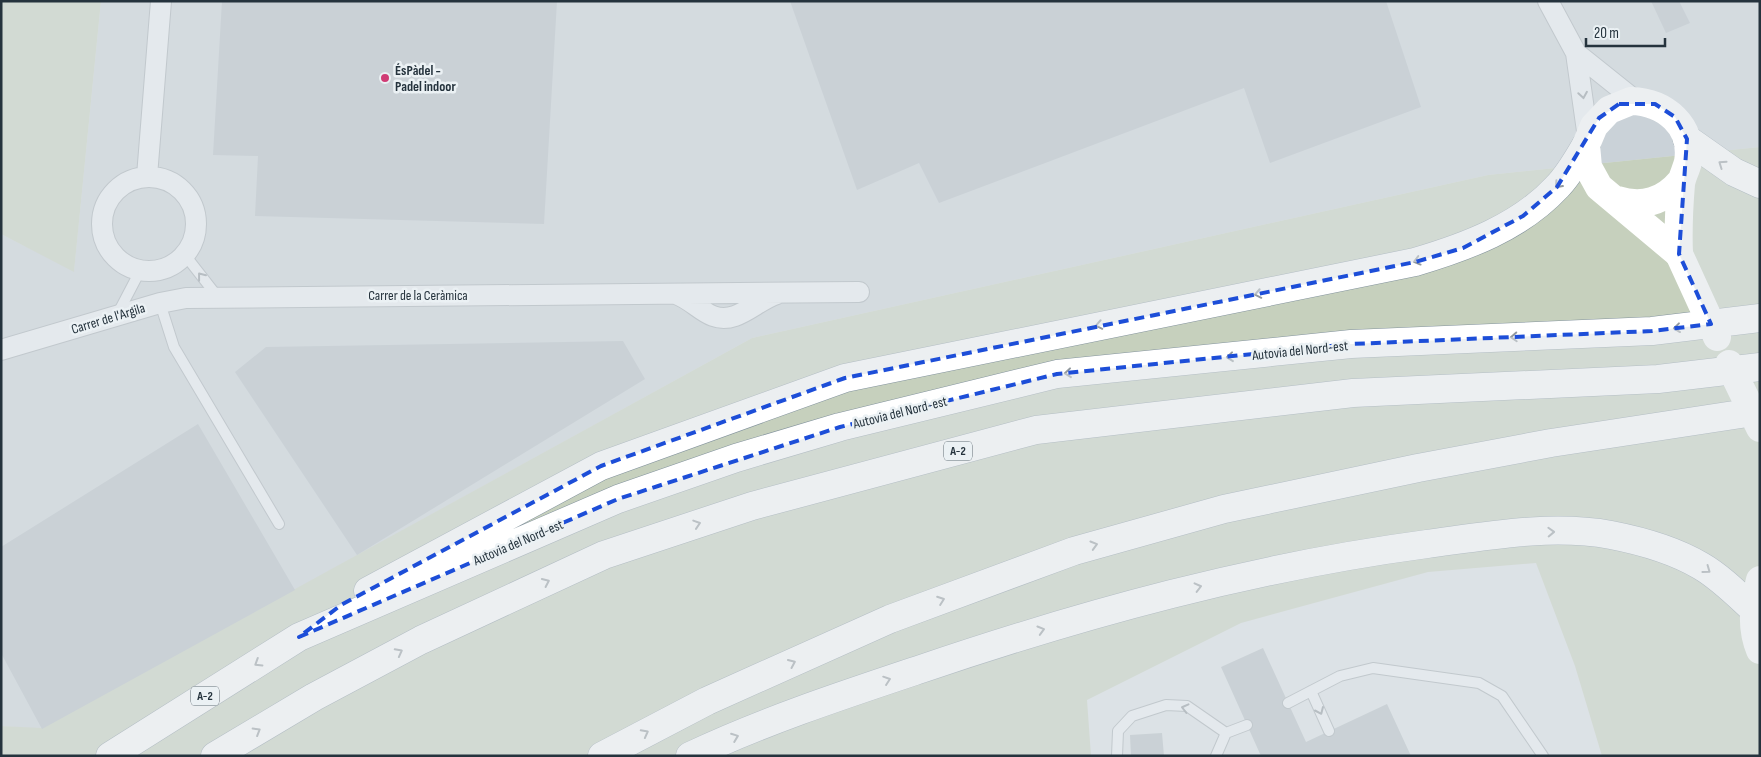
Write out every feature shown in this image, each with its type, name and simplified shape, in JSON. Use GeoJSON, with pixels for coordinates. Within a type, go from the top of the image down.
{"type":"FeatureCollection","features":[{"type":"Feature","properties":{"kind":"main road"},"geometry":{"type":"LineString","coordinates":[[299,637],[341,605],[601,466],[845,378],[1415,262],[1463,248],[1523,216],[1557,187],[1587,142],[1599,118],[1619,104],[1636,102],[1655,104],[1678,122],[1687,139],[1688,162],[1681,181],[1679,254]]}},
{"type":"Feature","properties":{"kind":"main road"},"geometry":{"type":"LineString","coordinates":[[1687,139],[1734,172],[1760,184]]}},
{"type":"Feature","properties":{"kind":"main road"},"geometry":{"type":"LineString","coordinates":[[1587,142],[1586,158],[1592,178],[1598,187],[1617,200],[1679,254],[1760,428]]}},
{"type":"Feature","properties":{"kind":"main road"},"geometry":{"type":"LineString","coordinates":[[1617,200],[1633,204],[1650,203],[1672,192],[1681,181]]}},
{"type":"Feature","properties":{"kind":"main road","name":"Autovia del Nord-est"},"geometry":{"type":"LineString","coordinates":[[110,756],[299,637],[618,499],[736,458],[840,427],[1057,374],[1351,344],[1652,331],[1760,318]]}},
{"type":"Feature","properties":{"kind":"main road","name":"A-2"},"geometry":{"type":"LineString","coordinates":[[215,756],[314,697],[413,645],[604,555],[752,506],[1036,430],[1353,393],[1658,379],[1760,367]]}},
{"type":"Feature","properties":{"kind":"main road"},"geometry":{"type":"LineString","coordinates":[[602,756],[707,700],[890,620],[1074,551],[1224,509],[1418,468],[1551,443],[1760,411]]}},
{"type":"Feature","properties":{"kind":"main road"},"geometry":{"type":"LineString","coordinates":[[690,756],[832,699],[1002,641],[1197,587],[1357,553],[1503,534],[1567,531],[1609,535],[1669,550],[1703,567],[1753,609]]}},
{"type":"Feature","properties":{"kind":"main road"},"geometry":{"type":"LineString","coordinates":[[1760,580],[1753,609],[1755,638],[1760,650]]}},
{"type":"Feature","properties":{"kind":"street"},"geometry":{"type":"LineString","coordinates":[[147,176],[161,1]]}},
{"type":"Feature","properties":{"kind":"street"},"geometry":{"type":"LineString","coordinates":[[1548,1],[1576,53],[1587,142]]}},
{"type":"Feature","properties":{"kind":"street"},"geometry":{"type":"LineString","coordinates":[[1576,53],[1636,102]]}},
{"type":"Feature","properties":{"kind":"street"},"geometry":{"type":"LineString","coordinates":[[147,176],[163,179],[176,186],[188,197],[194,211],[196,227],[193,242],[185,255],[164,270],[140,272],[125,266],[113,256],[105,244],[102,213],[108,199],[119,188],[132,180],[147,176]]}},
{"type":"Feature","properties":{"kind":"street","name":"Carrer de la Ceràmica"},"geometry":{"type":"LineString","coordinates":[[217,296],[858,292]]}},
{"type":"Feature","properties":{"kind":"street","name":"Carrer de l'Argila"},"geometry":{"type":"LineString","coordinates":[[1,350],[160,303],[186,298],[217,296]]}},
{"type":"Feature","properties":{"kind":"lane"},"geometry":{"type":"LineString","coordinates":[[185,255],[217,296]]}},
{"type":"Feature","properties":{"kind":"lane"},"geometry":{"type":"LineString","coordinates":[[117,316],[140,272]]}},
{"type":"Feature","properties":{"kind":"lane"},"geometry":{"type":"LineString","coordinates":[[160,303],[174,347],[280,524]]}},
{"type":"Feature","properties":{"kind":"lane"},"geometry":{"type":"LineString","coordinates":[[1288,703],[1340,676],[1373,668],[1479,683],[1502,696],[1544,756]]}},
{"type":"Feature","properties":{"kind":"lane"},"geometry":{"type":"LineString","coordinates":[[1312,691],[1329,731]]}},
{"type":"Feature","properties":{"kind":"lane"},"geometry":{"type":"LineString","coordinates":[[1117,756],[1118,731],[1132,716],[1166,705],[1187,706],[1226,733]]}},
{"type":"Feature","properties":{"kind":"lane"},"geometry":{"type":"LineString","coordinates":[[1216,756],[1226,733],[1247,724]]}},
{"type":"Feature","properties":{"kind":"highlighted area"},"geometry":{"type":"Polygon","coordinates":[[[1619,104],[1655,104],[1675,117],[1687,139],[1679,254],[1711,324],[1652,331],[1351,344],[1057,374],[840,427],[618,499],[299,637],[341,605],[601,466],[845,378],[1415,262],[1463,248],[1523,216],[1557,187],[1599,118],[1619,104]]]}},
{"type":"Feature","properties":{"kind":"shaded area"},"geometry":{"type":"Polygon","coordinates":[[[101,1],[1760,1],[1760,147],[1488,175],[752,338],[42,729],[1,726],[1,234],[74,271],[101,1]]]}},
{"type":"Feature","properties":{"kind":"green space"},"geometry":{"type":"Polygon","coordinates":[[[1,1],[101,1],[74,272],[1,234],[1,1]]]}},
{"type":"Feature","properties":{"kind":"green space"},"geometry":{"type":"Polygon","coordinates":[[[1760,147],[1760,756],[1602,756],[1575,666],[1536,563],[1428,572],[1241,623],[1087,700],[1091,756],[1,756],[1,726],[42,728],[752,338],[1488,175],[1760,147]]]}},
{"type":"Feature","properties":{"kind":"building","name":"ÉsPàdel - Padel indoor"},"geometry":{"type":"Polygon","coordinates":[[[222,1],[557,1],[544,224],[255,216],[258,156],[213,155],[222,1]]]}},
{"type":"Feature","properties":{"kind":"building"},"geometry":{"type":"Polygon","coordinates":[[[790,1],[1386,1],[1421,107],[1270,163],[1244,88],[939,203],[919,163],[857,190],[790,1]]]}},
{"type":"Feature","properties":{"kind":"building"},"geometry":{"type":"Polygon","coordinates":[[[1651,1],[1679,1],[1690,23],[1666,33],[1651,1]]]}},
{"type":"Feature","properties":{"kind":"building"},"geometry":{"type":"Polygon","coordinates":[[[623,341],[645,379],[357,555],[235,372],[266,347],[623,341]]]}},
{"type":"Feature","properties":{"kind":"building"},"geometry":{"type":"Polygon","coordinates":[[[198,424],[295,590],[42,729],[1,653],[1,547],[198,424]]]}},
{"type":"Feature","properties":{"kind":"building"},"geometry":{"type":"Polygon","coordinates":[[[1263,648],[1306,742],[1387,704],[1411,756],[1261,756],[1221,667],[1263,648]]]}},
{"type":"Feature","properties":{"kind":"building"},"geometry":{"type":"Polygon","coordinates":[[[1162,733],[1164,756],[1131,756],[1130,735],[1162,733]]]}},
{"type":"Feature","properties":{"kind":"place","name":"ÉsPàdel - Padel indoor"},"geometry":{"type":"Point","coordinates":[385,78]}}]}
